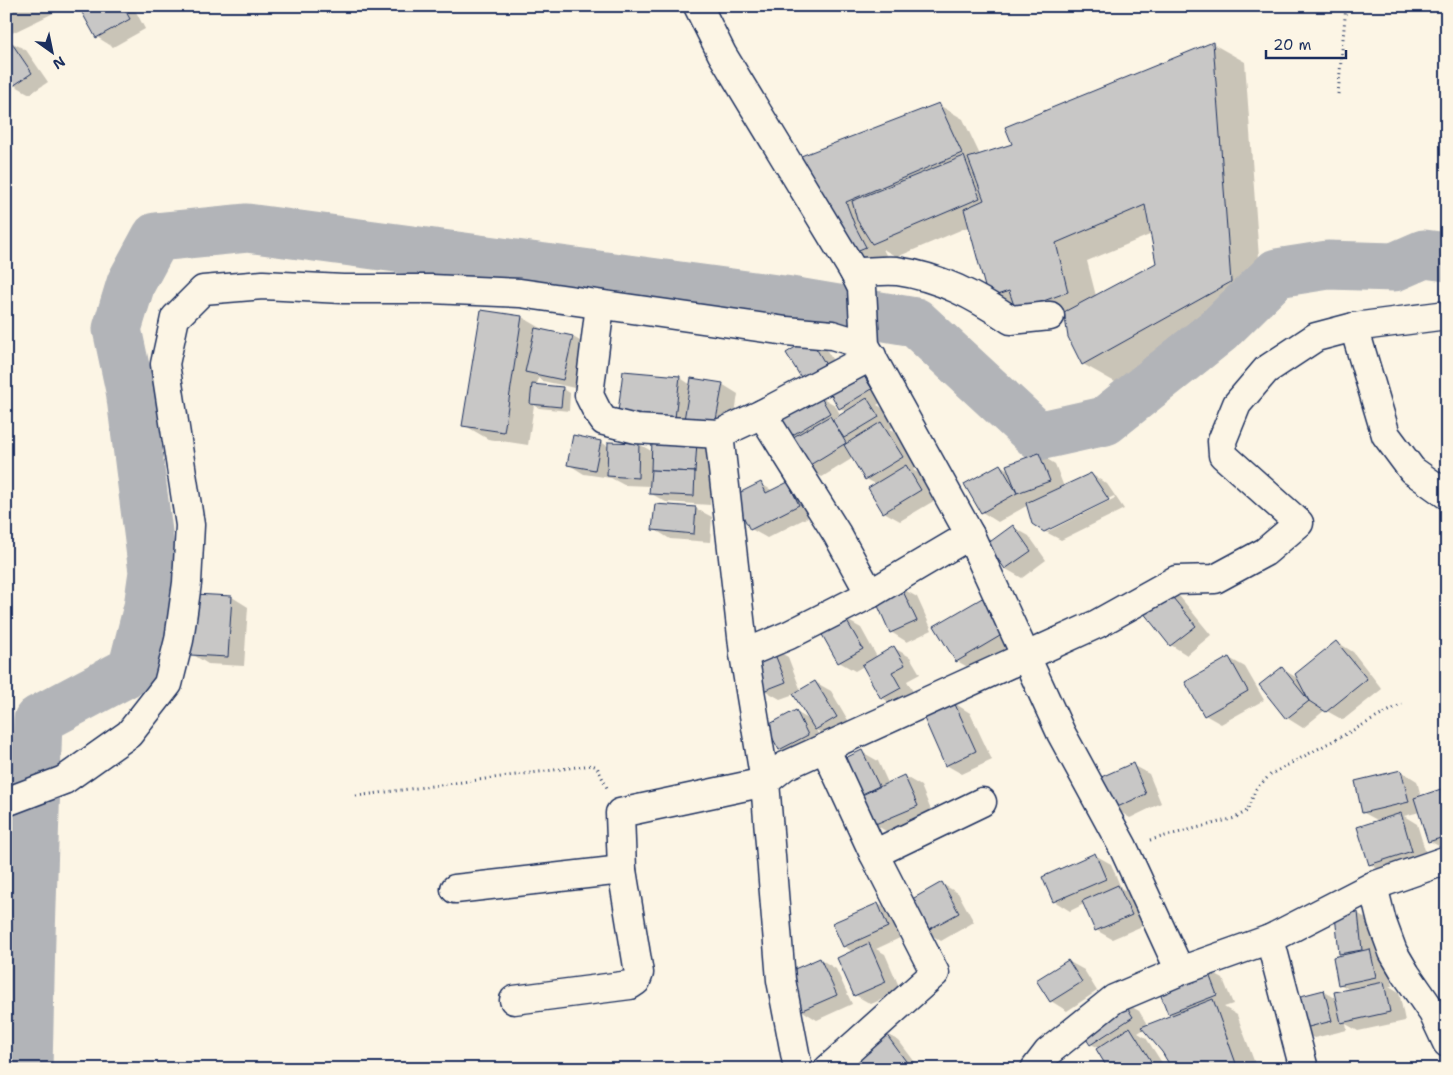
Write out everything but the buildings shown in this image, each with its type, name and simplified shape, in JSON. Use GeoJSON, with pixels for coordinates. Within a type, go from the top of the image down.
{"type":"FeatureCollection","features":[{"type":"Feature","properties":{"kind":"street"},"geometry":{"type":"LineString","coordinates":[[698,6],[722,54],[858,280],[867,347],[970,535],[1061,733],[1123,848],[1180,971]]}},
{"type":"Feature","properties":{"kind":"street"},"geometry":{"type":"LineString","coordinates":[[858,280],[896,271],[937,279],[985,302],[1011,320],[1050,316]]}},
{"type":"Feature","properties":{"kind":"street"},"geometry":{"type":"LineString","coordinates":[[14,799],[64,780],[129,734],[168,684],[179,640],[186,592],[190,525],[165,364],[175,318],[203,290],[264,285],[343,289],[431,289],[520,293],[786,331],[832,334],[867,347]]}},
{"type":"Feature","properties":{"kind":"street"},"geometry":{"type":"LineString","coordinates":[[600,305],[589,395],[597,412],[604,421],[636,429],[720,434],[762,414],[867,347]]}},
{"type":"Feature","properties":{"kind":"street"},"geometry":{"type":"LineString","coordinates":[[514,1000],[630,986],[636,981],[639,973],[622,870],[620,813],[765,782],[785,766],[1097,624],[1176,580],[1215,579],[1265,552],[1299,523],[1223,455],[1222,441],[1237,404],[1266,370],[1316,337],[1354,327],[1447,315]]}},
{"type":"Feature","properties":{"kind":"street"},"geometry":{"type":"LineString","coordinates":[[1354,327],[1386,435],[1412,470],[1447,495]]}},
{"type":"Feature","properties":{"kind":"street"},"geometry":{"type":"LineString","coordinates":[[762,414],[837,534],[870,594]]}},
{"type":"Feature","properties":{"kind":"street"},"geometry":{"type":"LineString","coordinates":[[720,434],[744,654],[765,782],[781,980],[798,1069]]}},
{"type":"Feature","properties":{"kind":"street"},"geometry":{"type":"LineString","coordinates":[[744,654],[789,635],[870,594],[970,535]]}},
{"type":"Feature","properties":{"kind":"street"},"geometry":{"type":"LineString","coordinates":[[825,748],[874,854],[935,973],[828,1069]]}},
{"type":"Feature","properties":{"kind":"street"},"geometry":{"type":"LineString","coordinates":[[874,854],[982,802]]}},
{"type":"Feature","properties":{"kind":"street"},"geometry":{"type":"LineString","coordinates":[[1036,1069],[1048,1052],[1114,999],[1180,971],[1270,939],[1373,886],[1447,860]]}},
{"type":"Feature","properties":{"kind":"street"},"geometry":{"type":"LineString","coordinates":[[455,889],[622,870]]}},
{"type":"Feature","properties":{"kind":"street"},"geometry":{"type":"LineString","coordinates":[[1373,886],[1382,922],[1393,952],[1433,1013],[1447,1043]]}},
{"type":"Feature","properties":{"kind":"street"},"geometry":{"type":"LineString","coordinates":[[1270,939],[1304,1069]]}},
{"type":"Feature","properties":{"kind":"path"},"geometry":{"type":"LineString","coordinates":[[1338,94],[1346,6]]}},
{"type":"Feature","properties":{"kind":"path"},"geometry":{"type":"LineString","coordinates":[[1123,848],[1235,818],[1247,810],[1256,789],[1271,774],[1402,704]]}},
{"type":"Feature","properties":{"kind":"path"},"geometry":{"type":"LineString","coordinates":[[356,796],[592,765],[597,767],[620,813]]}},
{"type":"Feature","properties":{"kind":"waterway"},"geometry":{"type":"LineString","coordinates":[[28,1069],[38,720],[132,670],[148,607],[153,572],[130,390],[117,329],[131,283],[156,237],[247,228],[784,300],[915,322],[1038,436],[1105,421],[1219,330],[1277,273],[1328,265],[1394,267],[1424,254],[1447,257]]}}]}
